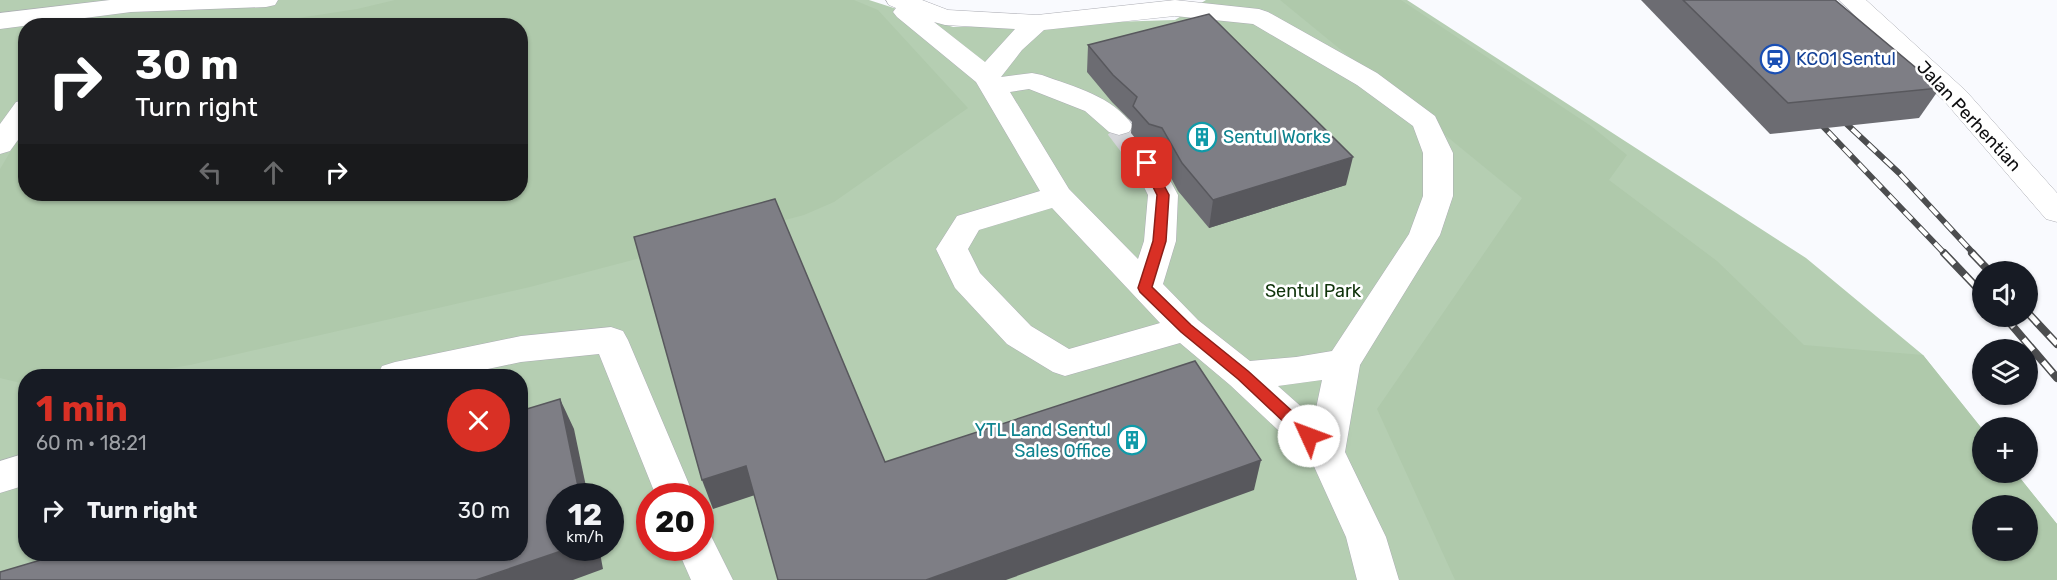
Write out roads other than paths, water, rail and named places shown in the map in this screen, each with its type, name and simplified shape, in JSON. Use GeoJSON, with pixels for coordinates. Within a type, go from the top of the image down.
{"type":"FeatureCollection","features":[{"type":"Feature","properties":{"kind":"street"},"geometry":{"type":"LineString","coordinates":[[87,18],[131,5],[267,0]]}},
{"type":"Feature","properties":{"kind":"street"},"geometry":{"type":"LineString","coordinates":[[891,0],[990,81],[1058,196],[1145,288],[1186,329],[1243,375],[1326,452],[1366,537],[1378,580]]}},
{"type":"Feature","properties":{"kind":"street"},"geometry":{"type":"LineString","coordinates":[[898,0],[945,17],[1037,22],[1183,4],[1259,16],[1367,79],[1425,122],[1438,153],[1438,196],[1425,235],[1343,363],[1326,452]]}},
{"type":"Feature","properties":{"kind":"street"},"geometry":{"type":"LineString","coordinates":[[981,0],[999,7],[1115,0]]}},
{"type":"Feature","properties":{"kind":"street","name":"Jalan Perhentian"},"geometry":{"type":"LineString","coordinates":[[1851,0],[1956,96],[2057,212]]}},
{"type":"Feature","properties":{"kind":"street"},"geometry":{"type":"LineString","coordinates":[[0,21],[18,20]]}},
{"type":"Feature","properties":{"kind":"street"},"geometry":{"type":"LineString","coordinates":[[990,81],[1013,44],[1037,22]]}},
{"type":"Feature","properties":{"kind":"street"},"geometry":{"type":"LineString","coordinates":[[990,81],[1032,81],[1095,105],[1119,126]]}},
{"type":"Feature","properties":{"kind":"street"},"geometry":{"type":"LineString","coordinates":[[0,145],[18,119]]}},
{"type":"Feature","properties":{"kind":"street"},"geometry":{"type":"LineString","coordinates":[[1145,288],[1160,241],[1163,195],[1147,163]]}},
{"type":"Feature","properties":{"kind":"street"},"geometry":{"type":"LineString","coordinates":[[1058,196],[968,223],[952,249],[967,280],[1019,335],[1065,363],[1186,329]]}},
{"type":"Feature","properties":{"kind":"street"},"geometry":{"type":"LineString","coordinates":[[428,369],[521,349],[611,340],[670,483]]}},
{"type":"Feature","properties":{"kind":"street"},"geometry":{"type":"LineString","coordinates":[[1243,375],[1296,371],[1343,363]]}},
{"type":"Feature","properties":{"kind":"street"},"geometry":{"type":"LineString","coordinates":[[0,477],[18,471]]}},
{"type":"Feature","properties":{"kind":"street"},"geometry":{"type":"LineString","coordinates":[[703,561],[712,580]]}},
{"type":"Feature","properties":{"kind":"tunnel"},"geometry":{"type":"LineString","coordinates":[[1119,126],[1147,163]]}},
{"type":"Feature","properties":{"kind":"railway"},"geometry":{"type":"LineString","coordinates":[[1836,114],[1899,173],[1974,254]]}},
{"type":"Feature","properties":{"kind":"railway"},"geometry":{"type":"LineString","coordinates":[[1813,116],[1945,254]]}},
{"type":"Feature","properties":{"kind":"railway"},"geometry":{"type":"LineString","coordinates":[[1944,253],[1972,282]]}},
{"type":"Feature","properties":{"kind":"railway"},"geometry":{"type":"LineString","coordinates":[[1972,253],[1980,261]]}},
{"type":"Feature","properties":{"kind":"railway"},"geometry":{"type":"LineString","coordinates":[[2038,324],[2057,344]]}},
{"type":"Feature","properties":{"kind":"railway"},"geometry":{"type":"LineString","coordinates":[[2013,327],[2057,378]]}},
{"type":"Feature","properties":{"kind":"place","name":"KC01 Sentul"},"geometry":{"type":"Point","coordinates":[1775,59]}},
{"type":"Feature","properties":{"kind":"place","name":"Sentul Works"},"geometry":{"type":"Point","coordinates":[1202,137]}},
{"type":"Feature","properties":{"kind":"place","name":"YTL Land Sentul Sales Office"},"geometry":{"type":"Point","coordinates":[1132,440]}},
{"type":"Feature","properties":{"kind":"park label","name":"Sentul Park"},"geometry":{"type":"Point","coordinates":[1313,291]}}]}
